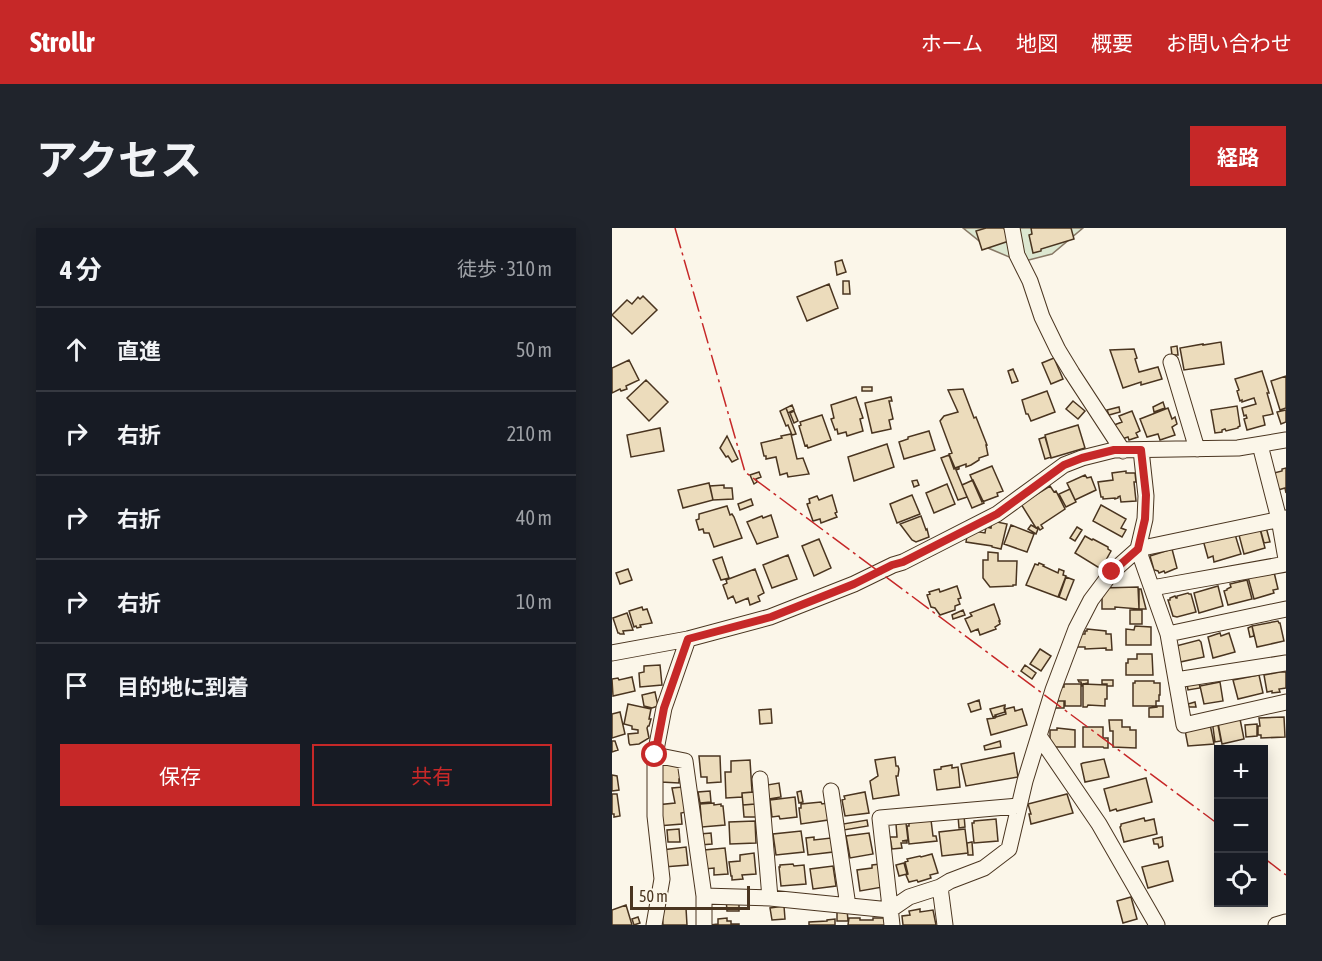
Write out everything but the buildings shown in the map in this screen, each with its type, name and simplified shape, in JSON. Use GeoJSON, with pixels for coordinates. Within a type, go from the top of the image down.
{"type":"FeatureCollection","features":[{"type":"Feature","properties":{"kind":"street"},"geometry":{"type":"LineString","coordinates":[[1012,228],[1017,255],[1030,281],[1041,317],[1072,374],[1123,451]]}},
{"type":"Feature","properties":{"kind":"street"},"geometry":{"type":"LineString","coordinates":[[1171,362],[1197,449]]}},
{"type":"Feature","properties":{"kind":"street"},"geometry":{"type":"LineString","coordinates":[[612,653],[688,639],[771,617],[854,584],[997,514],[1064,465],[1082,458],[1114,450],[1238,448],[1286,441]]}},
{"type":"Feature","properties":{"kind":"street"},"geometry":{"type":"LineString","coordinates":[[1260,445],[1283,518],[1286,559]]}},
{"type":"Feature","properties":{"kind":"street"},"geometry":{"type":"LineString","coordinates":[[1141,450],[1146,495],[1145,519],[1138,549],[1168,634],[1184,725],[1286,702]]}},
{"type":"Feature","properties":{"kind":"street"},"geometry":{"type":"LineString","coordinates":[[891,917],[909,897],[940,887],[984,868],[1009,849],[1019,806],[1053,690],[1076,629],[1091,600],[1112,572],[1138,549],[1283,518]]}},
{"type":"Feature","properties":{"kind":"street"},"geometry":{"type":"LineString","coordinates":[[1152,588],[1286,564]]}},
{"type":"Feature","properties":{"kind":"street"},"geometry":{"type":"LineString","coordinates":[[1168,634],[1286,609]]}},
{"type":"Feature","properties":{"kind":"street"},"geometry":{"type":"LineString","coordinates":[[654,925],[662,879],[655,816],[655,755],[664,708],[688,639]]}},
{"type":"Feature","properties":{"kind":"street"},"geometry":{"type":"LineString","coordinates":[[1176,680],[1286,663]]}},
{"type":"Feature","properties":{"kind":"street"},"geometry":{"type":"LineString","coordinates":[[1039,736],[1099,824],[1157,925]]}},
{"type":"Feature","properties":{"kind":"street"},"geometry":{"type":"LineString","coordinates":[[655,755],[685,761],[704,896],[704,925]]}},
{"type":"Feature","properties":{"kind":"street"},"geometry":{"type":"LineString","coordinates":[[760,779],[770,898]]}},
{"type":"Feature","properties":{"kind":"street"},"geometry":{"type":"LineString","coordinates":[[831,791],[848,906]]}},
{"type":"Feature","properties":{"kind":"street"},"geometry":{"type":"LineString","coordinates":[[891,917],[880,818],[1019,806]]}},
{"type":"Feature","properties":{"kind":"street"},"geometry":{"type":"LineString","coordinates":[[940,887],[945,925]]}},
{"type":"Feature","properties":{"kind":"street"},"geometry":{"type":"LineString","coordinates":[[704,896],[770,898],[848,906],[891,917]]}},
{"type":"Feature","properties":{"kind":"street"},"geometry":{"type":"LineString","coordinates":[[1276,925],[1286,922]]}},
{"type":"Feature","properties":{"kind":"green space"},"geometry":{"type":"Polygon","coordinates":[[[963,228],[1083,228],[1052,254],[1021,262],[988,248],[963,228]]]}},
{"type":"Feature","properties":{"kind":"power"},"geometry":{"type":"LineString","coordinates":[[675,228],[745,472],[1214,821]]}},
{"type":"Feature","properties":{"kind":"power"},"geometry":{"type":"LineString","coordinates":[[1268,861],[1286,875]]}},
{"type":"Feature","properties":{"kind":"route"},"geometry":{"type":"LineString","coordinates":[[655,755],[664,708],[688,639],[771,617],[903,562],[997,514],[1064,465],[1114,450],[1141,450],[1146,495],[1145,519],[1138,549],[1112,572]]}}]}
